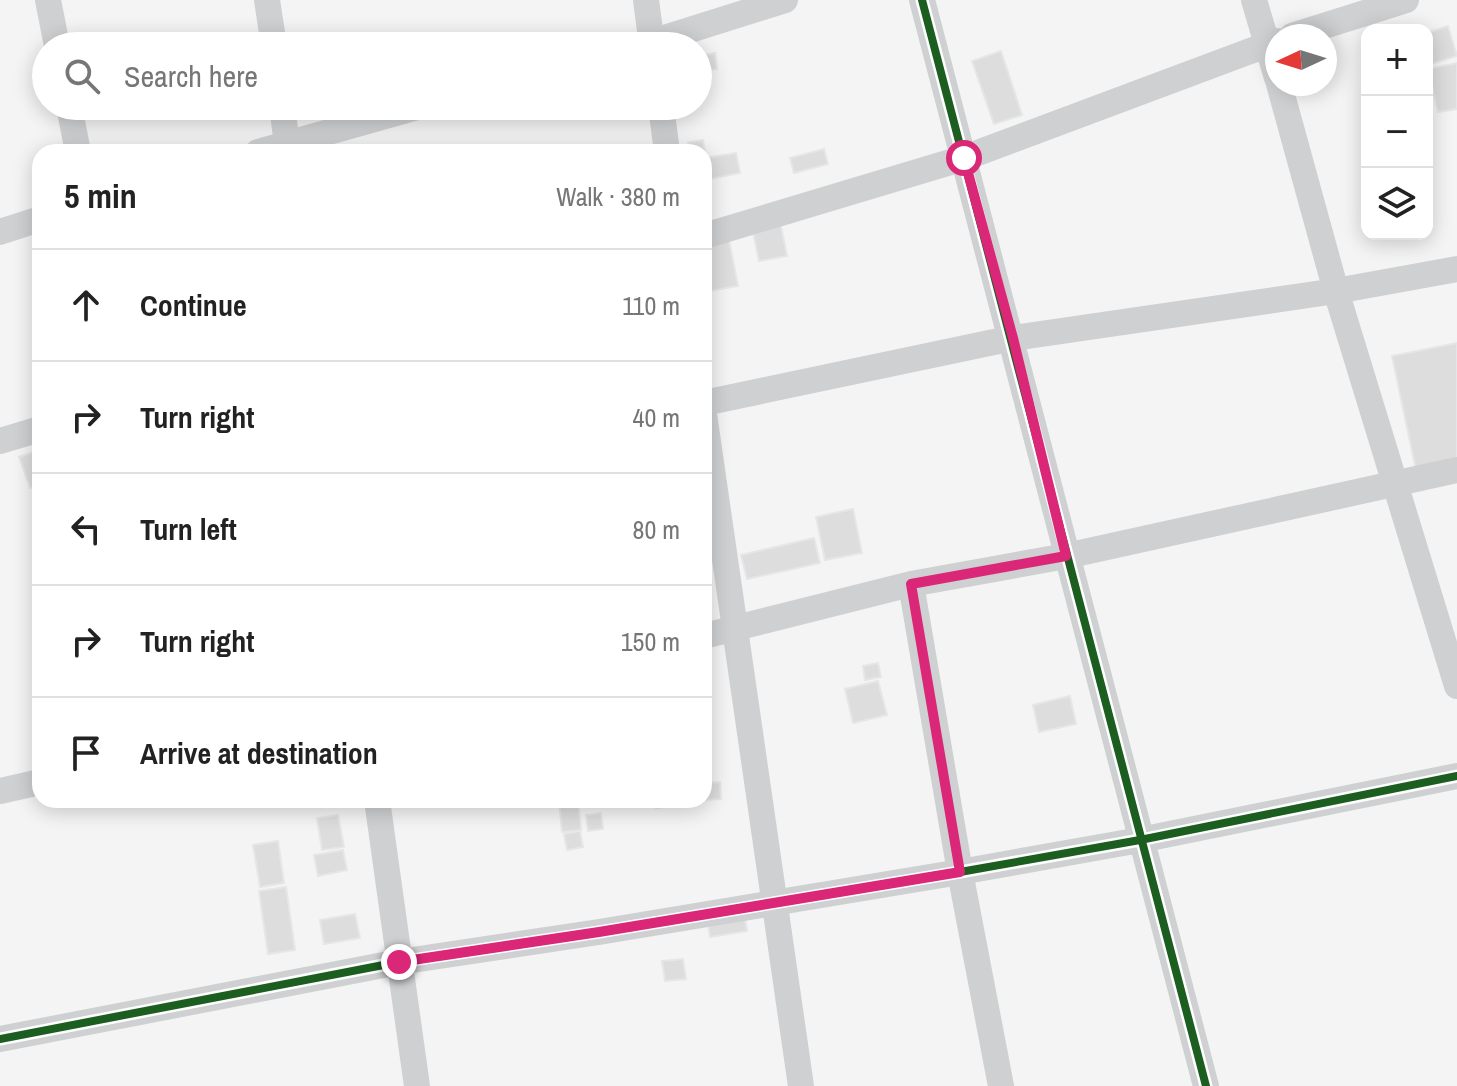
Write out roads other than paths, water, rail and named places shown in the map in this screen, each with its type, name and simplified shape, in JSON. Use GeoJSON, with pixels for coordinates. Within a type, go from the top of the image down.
{"type":"FeatureCollection","features":[{"type":"Feature","properties":{"kind":"street"},"geometry":{"type":"LineString","coordinates":[[48,0],[54,32]]}},
{"type":"Feature","properties":{"kind":"street"},"geometry":{"type":"LineString","coordinates":[[267,0],[272,32]]}},
{"type":"Feature","properties":{"kind":"street"},"geometry":{"type":"LineString","coordinates":[[646,0],[647,32]]}},
{"type":"Feature","properties":{"kind":"street"},"geometry":{"type":"LineString","coordinates":[[687,32],[785,0]]}},
{"type":"Feature","properties":{"kind":"street"},"geometry":{"type":"LineString","coordinates":[[922,0],[1013,338],[1066,556],[1206,1086]]}},
{"type":"Feature","properties":{"kind":"street"},"geometry":{"type":"LineString","coordinates":[[1254,0],[1269,24]]}},
{"type":"Feature","properties":{"kind":"street"},"geometry":{"type":"LineString","coordinates":[[1330,24],[1406,0]]}},
{"type":"Feature","properties":{"kind":"street"},"geometry":{"type":"LineString","coordinates":[[712,234],[964,158],[1265,45]]}},
{"type":"Feature","properties":{"kind":"street"},"geometry":{"type":"LineString","coordinates":[[1282,96],[1336,291],[1457,686]]}},
{"type":"Feature","properties":{"kind":"street"},"geometry":{"type":"LineString","coordinates":[[72,120],[76,144]]}},
{"type":"Feature","properties":{"kind":"street"},"geometry":{"type":"LineString","coordinates":[[284,120],[288,144]]}},
{"type":"Feature","properties":{"kind":"street"},"geometry":{"type":"LineString","coordinates":[[298,144],[376,120]]}},
{"type":"Feature","properties":{"kind":"street"},"geometry":{"type":"LineString","coordinates":[[663,120],[666,144]]}},
{"type":"Feature","properties":{"kind":"street"},"geometry":{"type":"LineString","coordinates":[[0,232],[32,222]]}},
{"type":"Feature","properties":{"kind":"street"},"geometry":{"type":"LineString","coordinates":[[712,401],[1013,338],[1336,291],[1457,269]]}},
{"type":"Feature","properties":{"kind":"street"},"geometry":{"type":"LineString","coordinates":[[0,441],[32,431]]}},
{"type":"Feature","properties":{"kind":"street"},"geometry":{"type":"LineString","coordinates":[[712,468],[801,1086]]}},
{"type":"Feature","properties":{"kind":"street"},"geometry":{"type":"LineString","coordinates":[[712,634],[911,584],[1066,556],[1457,470]]}},
{"type":"Feature","properties":{"kind":"street"},"geometry":{"type":"LineString","coordinates":[[911,584],[960,872],[1001,1086]]}},
{"type":"Feature","properties":{"kind":"street"},"geometry":{"type":"LineString","coordinates":[[0,1039],[399,962],[774,904],[1140,840],[1457,776]]}},
{"type":"Feature","properties":{"kind":"street"},"geometry":{"type":"LineString","coordinates":[[0,791],[32,784]]}},
{"type":"Feature","properties":{"kind":"street"},"geometry":{"type":"LineString","coordinates":[[378,808],[417,1086]]}}]}
